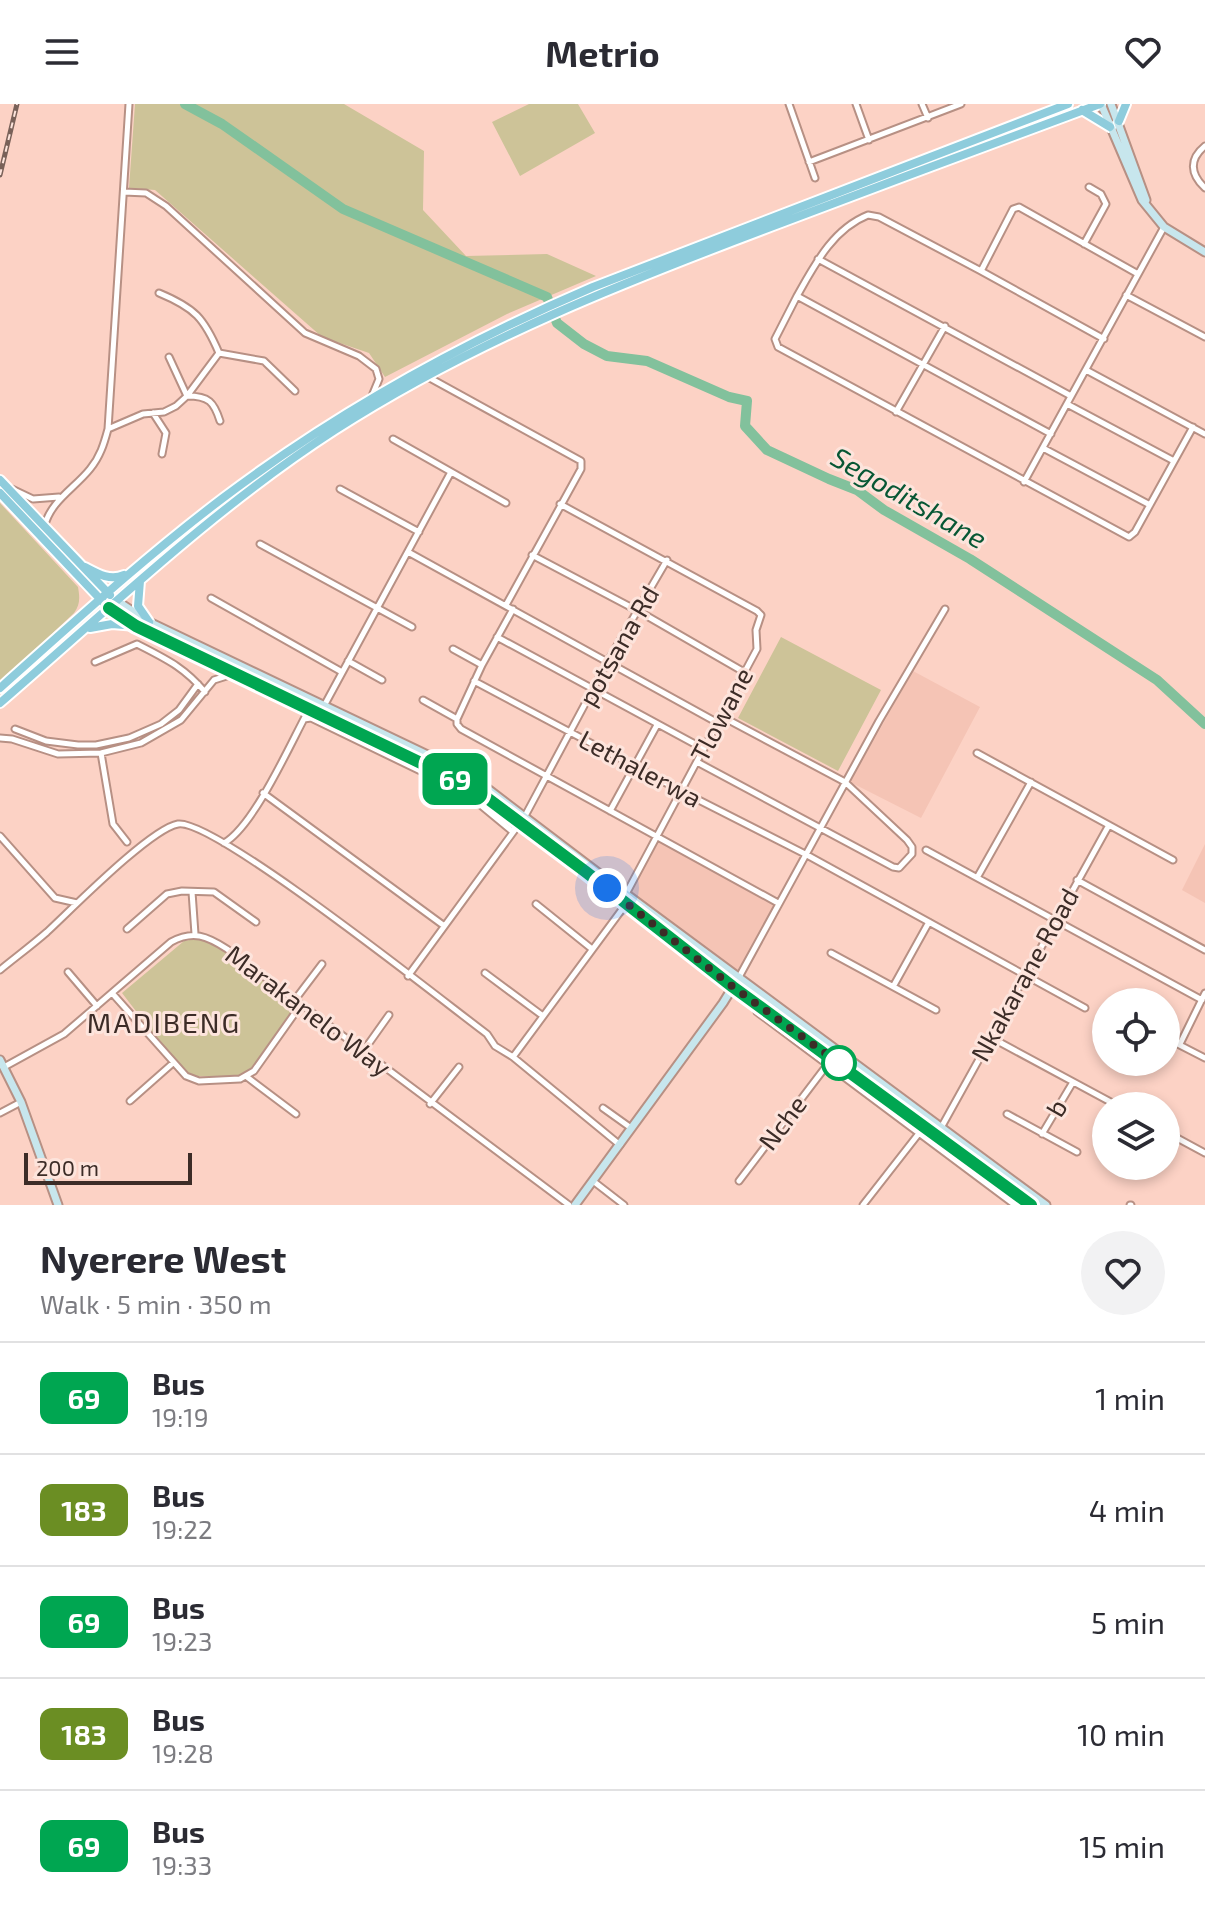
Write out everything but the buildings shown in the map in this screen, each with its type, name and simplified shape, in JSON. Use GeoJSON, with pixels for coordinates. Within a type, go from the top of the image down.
{"type":"FeatureCollection","features":[{"type":"Feature","properties":{"kind":"main road"},"geometry":{"type":"LineString","coordinates":[[0,688],[131,572],[224,498],[372,397],[548,310],[1068,104]]}},
{"type":"Feature","properties":{"kind":"main road"},"geometry":{"type":"LineString","coordinates":[[594,291],[1101,104],[1147,207],[1164,227],[1205,252]]}},
{"type":"Feature","properties":{"kind":"main road"},"geometry":{"type":"LineString","coordinates":[[1111,104],[1147,207]]}},
{"type":"Feature","properties":{"kind":"main road"},"geometry":{"type":"LineString","coordinates":[[1119,121],[1126,104]]}},
{"type":"Feature","properties":{"kind":"main road"},"geometry":{"type":"LineString","coordinates":[[1082,110],[1110,127]]}},
{"type":"Feature","properties":{"kind":"main road"},"geometry":{"type":"LineString","coordinates":[[0,703],[226,508],[286,463],[348,423],[548,310]]}},
{"type":"Feature","properties":{"kind":"main road"},"geometry":{"type":"LineString","coordinates":[[1,486],[44,529],[77,569],[87,592],[86,606],[80,617]]}},
{"type":"Feature","properties":{"kind":"main road"},"geometry":{"type":"LineString","coordinates":[[1,486],[103,596],[109,608],[136,626],[457,780],[522,819],[942,1126],[1019,1191],[1031,1205]]}},
{"type":"Feature","properties":{"kind":"main road"},"geometry":{"type":"LineString","coordinates":[[77,569],[115,579],[131,572]]}},
{"type":"Feature","properties":{"kind":"main road"},"geometry":{"type":"LineString","coordinates":[[141,580],[138,606],[149,622]]}},
{"type":"Feature","properties":{"kind":"main road"},"geometry":{"type":"LineString","coordinates":[[103,596],[117,601],[149,622],[459,770],[733,987],[922,1129],[1046,1205]]}},
{"type":"Feature","properties":{"kind":"main road"},"geometry":{"type":"LineString","coordinates":[[87,629],[112,624],[136,626]]}},
{"type":"Feature","properties":{"kind":"main road"},"geometry":{"type":"LineString","coordinates":[[572,1205],[632,1129],[739,977]]}},
{"type":"Feature","properties":{"kind":"main road"},"geometry":{"type":"LineString","coordinates":[[2,1064],[21,1102],[58,1205]]}},
{"type":"Feature","properties":{"kind":"street"},"geometry":{"type":"LineString","coordinates":[[44,529],[49,512],[91,469],[108,429],[129,104]]}},
{"type":"Feature","properties":{"kind":"street"},"geometry":{"type":"LineString","coordinates":[[789,104],[815,178]]}},
{"type":"Feature","properties":{"kind":"street"},"geometry":{"type":"LineString","coordinates":[[856,104],[869,140]]}},
{"type":"Feature","properties":{"kind":"street"},"geometry":{"type":"LineString","coordinates":[[922,104],[928,118]]}},
{"type":"Feature","properties":{"kind":"street"},"geometry":{"type":"LineString","coordinates":[[809,162],[961,104]]}},
{"type":"Feature","properties":{"kind":"street"},"geometry":{"type":"LineString","coordinates":[[1205,146],[1196,155],[1192,167],[1194,175],[1205,188]]}},
{"type":"Feature","properties":{"kind":"street"},"geometry":{"type":"LineString","coordinates":[[1084,244],[1106,204],[1101,194],[1089,187]]}},
{"type":"Feature","properties":{"kind":"street"},"geometry":{"type":"LineString","coordinates":[[124,192],[146,193],[166,206],[305,333],[369,362],[379,379],[372,397]]}},
{"type":"Feature","properties":{"kind":"street"},"geometry":{"type":"LineString","coordinates":[[981,271],[1016,207],[1138,274]]}},
{"type":"Feature","properties":{"kind":"street"},"geometry":{"type":"LineString","coordinates":[[1104,339],[879,217],[868,215],[849,224],[818,259],[775,339],[778,347],[1129,537],[1135,532],[1193,427]]}},
{"type":"Feature","properties":{"kind":"street"},"geometry":{"type":"LineString","coordinates":[[1024,482],[1164,227]]}},
{"type":"Feature","properties":{"kind":"street"},"geometry":{"type":"LineString","coordinates":[[818,259],[1071,396]]}},
{"type":"Feature","properties":{"kind":"street"},"geometry":{"type":"LineString","coordinates":[[159,293],[199,314],[208,326],[219,353]]}},
{"type":"Feature","properties":{"kind":"street"},"geometry":{"type":"LineString","coordinates":[[1126,295],[1205,337]]}},
{"type":"Feature","properties":{"kind":"street"},"geometry":{"type":"LineString","coordinates":[[797,296],[1051,434]]}},
{"type":"Feature","properties":{"kind":"street"},"geometry":{"type":"LineString","coordinates":[[896,412],[945,326]]}},
{"type":"Feature","properties":{"kind":"street"},"geometry":{"type":"LineString","coordinates":[[108,429],[143,414],[170,410],[187,396],[219,353]]}},
{"type":"Feature","properties":{"kind":"street"},"geometry":{"type":"LineString","coordinates":[[219,353],[264,361],[295,391]]}},
{"type":"Feature","properties":{"kind":"street"},"geometry":{"type":"LineString","coordinates":[[169,357],[187,396]]}},
{"type":"Feature","properties":{"kind":"street"},"geometry":{"type":"LineString","coordinates":[[1086,370],[1205,434]]}},
{"type":"Feature","properties":{"kind":"street"},"geometry":{"type":"LineString","coordinates":[[427,377],[579,459],[581,469],[506,605]]}},
{"type":"Feature","properties":{"kind":"street"},"geometry":{"type":"LineString","coordinates":[[187,396],[208,399],[215,404],[220,421]]}},
{"type":"Feature","properties":{"kind":"street"},"geometry":{"type":"LineString","coordinates":[[1067,404],[1174,461]]}},
{"type":"Feature","properties":{"kind":"street"},"geometry":{"type":"LineString","coordinates":[[153,413],[166,433],[162,454]]}},
{"type":"Feature","properties":{"kind":"street"},"geometry":{"type":"LineString","coordinates":[[393,439],[506,503]]}},
{"type":"Feature","properties":{"kind":"street"},"geometry":{"type":"LineString","coordinates":[[1043,448],[1150,505]]}},
{"type":"Feature","properties":{"kind":"street"},"geometry":{"type":"LineString","coordinates":[[324,707],[451,472]]}},
{"type":"Feature","properties":{"kind":"street"},"geometry":{"type":"LineString","coordinates":[[1,486],[33,499],[62,497]]}},
{"type":"Feature","properties":{"kind":"street"},"geometry":{"type":"LineString","coordinates":[[340,489],[419,532]]}},
{"type":"Feature","properties":{"kind":"street"},"geometry":{"type":"LineString","coordinates":[[560,504],[667,560]]}},
{"type":"Feature","properties":{"kind":"street"},"geometry":{"type":"LineString","coordinates":[[260,544],[412,627]]}},
{"type":"Feature","properties":{"kind":"street"},"geometry":{"type":"LineString","coordinates":[[408,552],[720,720],[845,782],[907,840],[912,854],[897,869],[697,762]]}},
{"type":"Feature","properties":{"kind":"street"},"geometry":{"type":"LineString","coordinates":[[532,555],[744,672]]}},
{"type":"Feature","properties":{"kind":"street","name":"potsana Rd"},"geometry":{"type":"LineString","coordinates":[[408,976],[522,819],[667,560]]}},
{"type":"Feature","properties":{"kind":"street","name":"Tlowane"},"geometry":{"type":"LineString","coordinates":[[626,894],[759,645],[756,630],[761,619],[757,611],[667,560]]}},
{"type":"Feature","properties":{"kind":"street"},"geometry":{"type":"LineString","coordinates":[[211,598],[342,672]]}},
{"type":"Feature","properties":{"kind":"street"},"geometry":{"type":"LineString","coordinates":[[513,609],[457,719],[461,729],[778,903]]}},
{"type":"Feature","properties":{"kind":"street"},"geometry":{"type":"LineString","coordinates":[[739,977],[845,782],[945,609]]}},
{"type":"Feature","properties":{"kind":"street"},"geometry":{"type":"LineString","coordinates":[[497,637],[704,749]]}},
{"type":"Feature","properties":{"kind":"street"},"geometry":{"type":"LineString","coordinates":[[95,662],[137,644],[176,664],[205,692]]}},
{"type":"Feature","properties":{"kind":"street"},"geometry":{"type":"LineString","coordinates":[[453,649],[482,665]]}},
{"type":"Feature","properties":{"kind":"street"},"geometry":{"type":"LineString","coordinates":[[348,661],[382,680]]}},
{"type":"Feature","properties":{"kind":"street"},"geometry":{"type":"LineString","coordinates":[[214,663],[214,680]]}},
{"type":"Feature","properties":{"kind":"street"},"geometry":{"type":"LineString","coordinates":[[0,738],[58,754],[101,753],[141,743],[171,727],[214,680],[236,673]]}},
{"type":"Feature","properties":{"kind":"street","name":"Lethalerwa"},"geometry":{"type":"LineString","coordinates":[[474,681],[807,855],[1085,1008]]}},
{"type":"Feature","properties":{"kind":"street"},"geometry":{"type":"LineString","coordinates":[[15,729],[46,741],[78,745],[96,745],[129,738],[161,724],[179,710],[198,684]]}},
{"type":"Feature","properties":{"kind":"street"},"geometry":{"type":"LineString","coordinates":[[423,700],[457,719]]}},
{"type":"Feature","properties":{"kind":"street"},"geometry":{"type":"LineString","coordinates":[[224,843],[237,832],[263,793],[310,708]]}},
{"type":"Feature","properties":{"kind":"street"},"geometry":{"type":"LineString","coordinates":[[304,719],[311,718],[466,793],[513,832]]}},
{"type":"Feature","properties":{"kind":"street"},"geometry":{"type":"LineString","coordinates":[[610,811],[657,725]]}},
{"type":"Feature","properties":{"kind":"street"},"geometry":{"type":"LineString","coordinates":[[101,753],[113,824],[127,842]]}},
{"type":"Feature","properties":{"kind":"street"},"geometry":{"type":"LineString","coordinates":[[977,753],[1173,860]]}},
{"type":"Feature","properties":{"kind":"street"},"geometry":{"type":"LineString","coordinates":[[978,876],[1031,782]]}},
{"type":"Feature","properties":{"kind":"street"},"geometry":{"type":"LineString","coordinates":[[263,793],[443,925]]}},
{"type":"Feature","properties":{"kind":"street"},"geometry":{"type":"LineString","coordinates":[[0,970],[165,829],[187,824],[209,833],[292,888],[487,1034],[503,1052],[620,1145]]}},
{"type":"Feature","properties":{"kind":"street","name":"Nkakarane Road"},"geometry":{"type":"LineString","coordinates":[[942,1126],[1109,825]]}},
{"type":"Feature","properties":{"kind":"street"},"geometry":{"type":"LineString","coordinates":[[0,836],[55,898],[77,903]]}},
{"type":"Feature","properties":{"kind":"street"},"geometry":{"type":"LineString","coordinates":[[926,850],[1203,996],[1180,1044],[1205,1058]]}},
{"type":"Feature","properties":{"kind":"street"},"geometry":{"type":"LineString","coordinates":[[1077,880],[1205,950]]}},
{"type":"Feature","properties":{"kind":"street"},"geometry":{"type":"LineString","coordinates":[[127,929],[167,894],[192,891],[214,892],[256,922]]}},
{"type":"Feature","properties":{"kind":"street"},"geometry":{"type":"LineString","coordinates":[[192,891],[195,934]]}},
{"type":"Feature","properties":{"kind":"street"},"geometry":{"type":"LineString","coordinates":[[536,904],[592,949]]}},
{"type":"Feature","properties":{"kind":"street"},"geometry":{"type":"LineString","coordinates":[[513,1057],[627,904]]}},
{"type":"Feature","properties":{"kind":"street"},"geometry":{"type":"LineString","coordinates":[[894,985],[929,922]]}},
{"type":"Feature","properties":{"kind":"street","name":"Marakanelo Way"},"geometry":{"type":"LineString","coordinates":[[2,1064],[64,1034],[171,942],[195,934],[211,939],[430,1104],[572,1205]]}},
{"type":"Feature","properties":{"kind":"street"},"geometry":{"type":"LineString","coordinates":[[831,953],[936,1010]]}},
{"type":"Feature","properties":{"kind":"street"},"geometry":{"type":"LineString","coordinates":[[294,1001],[322,964]]}},
{"type":"Feature","properties":{"kind":"street"},"geometry":{"type":"LineString","coordinates":[[68,972],[97,1006]]}},
{"type":"Feature","properties":{"kind":"street"},"geometry":{"type":"LineString","coordinates":[[485,973],[543,1016]]}},
{"type":"Feature","properties":{"kind":"street"},"geometry":{"type":"LineString","coordinates":[[112,993],[186,1076],[199,1081],[247,1077],[296,1114]]}},
{"type":"Feature","properties":{"kind":"street"},"geometry":{"type":"LineString","coordinates":[[247,1077],[300,1006]]}},
{"type":"Feature","properties":{"kind":"street"},"geometry":{"type":"LineString","coordinates":[[757,1012],[827,1065],[922,1129],[1011,1204],[1019,1191]]}},
{"type":"Feature","properties":{"kind":"street"},"geometry":{"type":"LineString","coordinates":[[362,1053],[389,1015]]}},
{"type":"Feature","properties":{"kind":"street"},"geometry":{"type":"LineString","coordinates":[[990,1037],[1092,1092]]}},
{"type":"Feature","properties":{"kind":"street"},"geometry":{"type":"LineString","coordinates":[[130,1101],[173,1063]]}},
{"type":"Feature","properties":{"kind":"street","name":"Nche"},"geometry":{"type":"LineString","coordinates":[[739,1181],[827,1065]]}},
{"type":"Feature","properties":{"kind":"street"},"geometry":{"type":"LineString","coordinates":[[430,1104],[459,1067]]}},
{"type":"Feature","properties":{"kind":"street","name":"b"},"geometry":{"type":"LineString","coordinates":[[1042,1134],[1073,1082]]}},
{"type":"Feature","properties":{"kind":"street"},"geometry":{"type":"LineString","coordinates":[[0,1113],[21,1102]]}},
{"type":"Feature","properties":{"kind":"street"},"geometry":{"type":"LineString","coordinates":[[603,1108],[632,1129]]}},
{"type":"Feature","properties":{"kind":"street"},"geometry":{"type":"LineString","coordinates":[[1007,1114],[1077,1152]]}},
{"type":"Feature","properties":{"kind":"street"},"geometry":{"type":"LineString","coordinates":[[863,1205],[922,1129]]}},
{"type":"Feature","properties":{"kind":"street"},"geometry":{"type":"LineString","coordinates":[[1180,1140],[1205,1153]]}},
{"type":"Feature","properties":{"kind":"street"},"geometry":{"type":"LineString","coordinates":[[592,1181],[624,1205]]}},
{"type":"Feature","properties":{"kind":"shaded area"},"geometry":{"type":"Polygon","coordinates":[[[135,104],[344,104],[424,151],[423,210],[466,256],[547,254],[596,276],[507,314],[385,377],[369,353],[322,337],[155,190],[129,188],[135,104]]]}},
{"type":"Feature","properties":{"kind":"shaded area"},"geometry":{"type":"Polygon","coordinates":[[[529,104],[578,104],[595,133],[520,176],[492,122],[529,104]]]}},
{"type":"Feature","properties":{"kind":"shaded area"},"geometry":{"type":"Polygon","coordinates":[[[0,503],[78,587],[79,598],[74,613],[0,683],[0,503]]]}},
{"type":"Feature","properties":{"kind":"shaded area"},"geometry":{"type":"Polygon","coordinates":[[[781,637],[881,690],[838,771],[738,718],[781,637]]]}},
{"type":"Feature","properties":{"kind":"shaded area"},"geometry":{"type":"Polygon","coordinates":[[[913,671],[980,707],[921,818],[850,782],[913,671]]]}},
{"type":"Feature","properties":{"kind":"shaded area"},"geometry":{"type":"Polygon","coordinates":[[[659,841],[779,907],[737,977],[629,895],[659,841]]]}},
{"type":"Feature","properties":{"kind":"shaded area"},"geometry":{"type":"Polygon","coordinates":[[[1205,844],[1205,903],[1182,890],[1205,844]]]}},
{"type":"Feature","properties":{"kind":"shaded area"},"geometry":{"type":"Polygon","coordinates":[[[211,939],[300,1006],[247,1077],[186,1076],[122,993],[184,941],[211,939]]]}},
{"type":"Feature","properties":{"kind":"waterway","name":"Segoditshane"},"geometry":{"type":"LineString","coordinates":[[185,104],[222,124],[343,209],[547,297],[557,323],[584,344],[607,356],[647,361],[729,397],[747,401],[745,426],[767,450],[857,490],[884,510],[970,559],[1157,680],[1205,724]]}},
{"type":"Feature","properties":{"kind":"railway"},"geometry":{"type":"LineString","coordinates":[[0,175],[17,104]]}},
{"type":"Feature","properties":{"kind":"bus line","name":"69"},"geometry":{"type":"LineString","coordinates":[[109,608],[136,626],[475,789],[733,987],[1031,1205]]}},
{"type":"Feature","properties":{"kind":"district","name":"MADIBENG"},"geometry":{"type":"Point","coordinates":[164,1023]}},
{"type":"Feature","properties":{"kind":"route"},"geometry":{"type":"LineString","coordinates":[[607,888],[733,987],[839,1063]]}}]}
